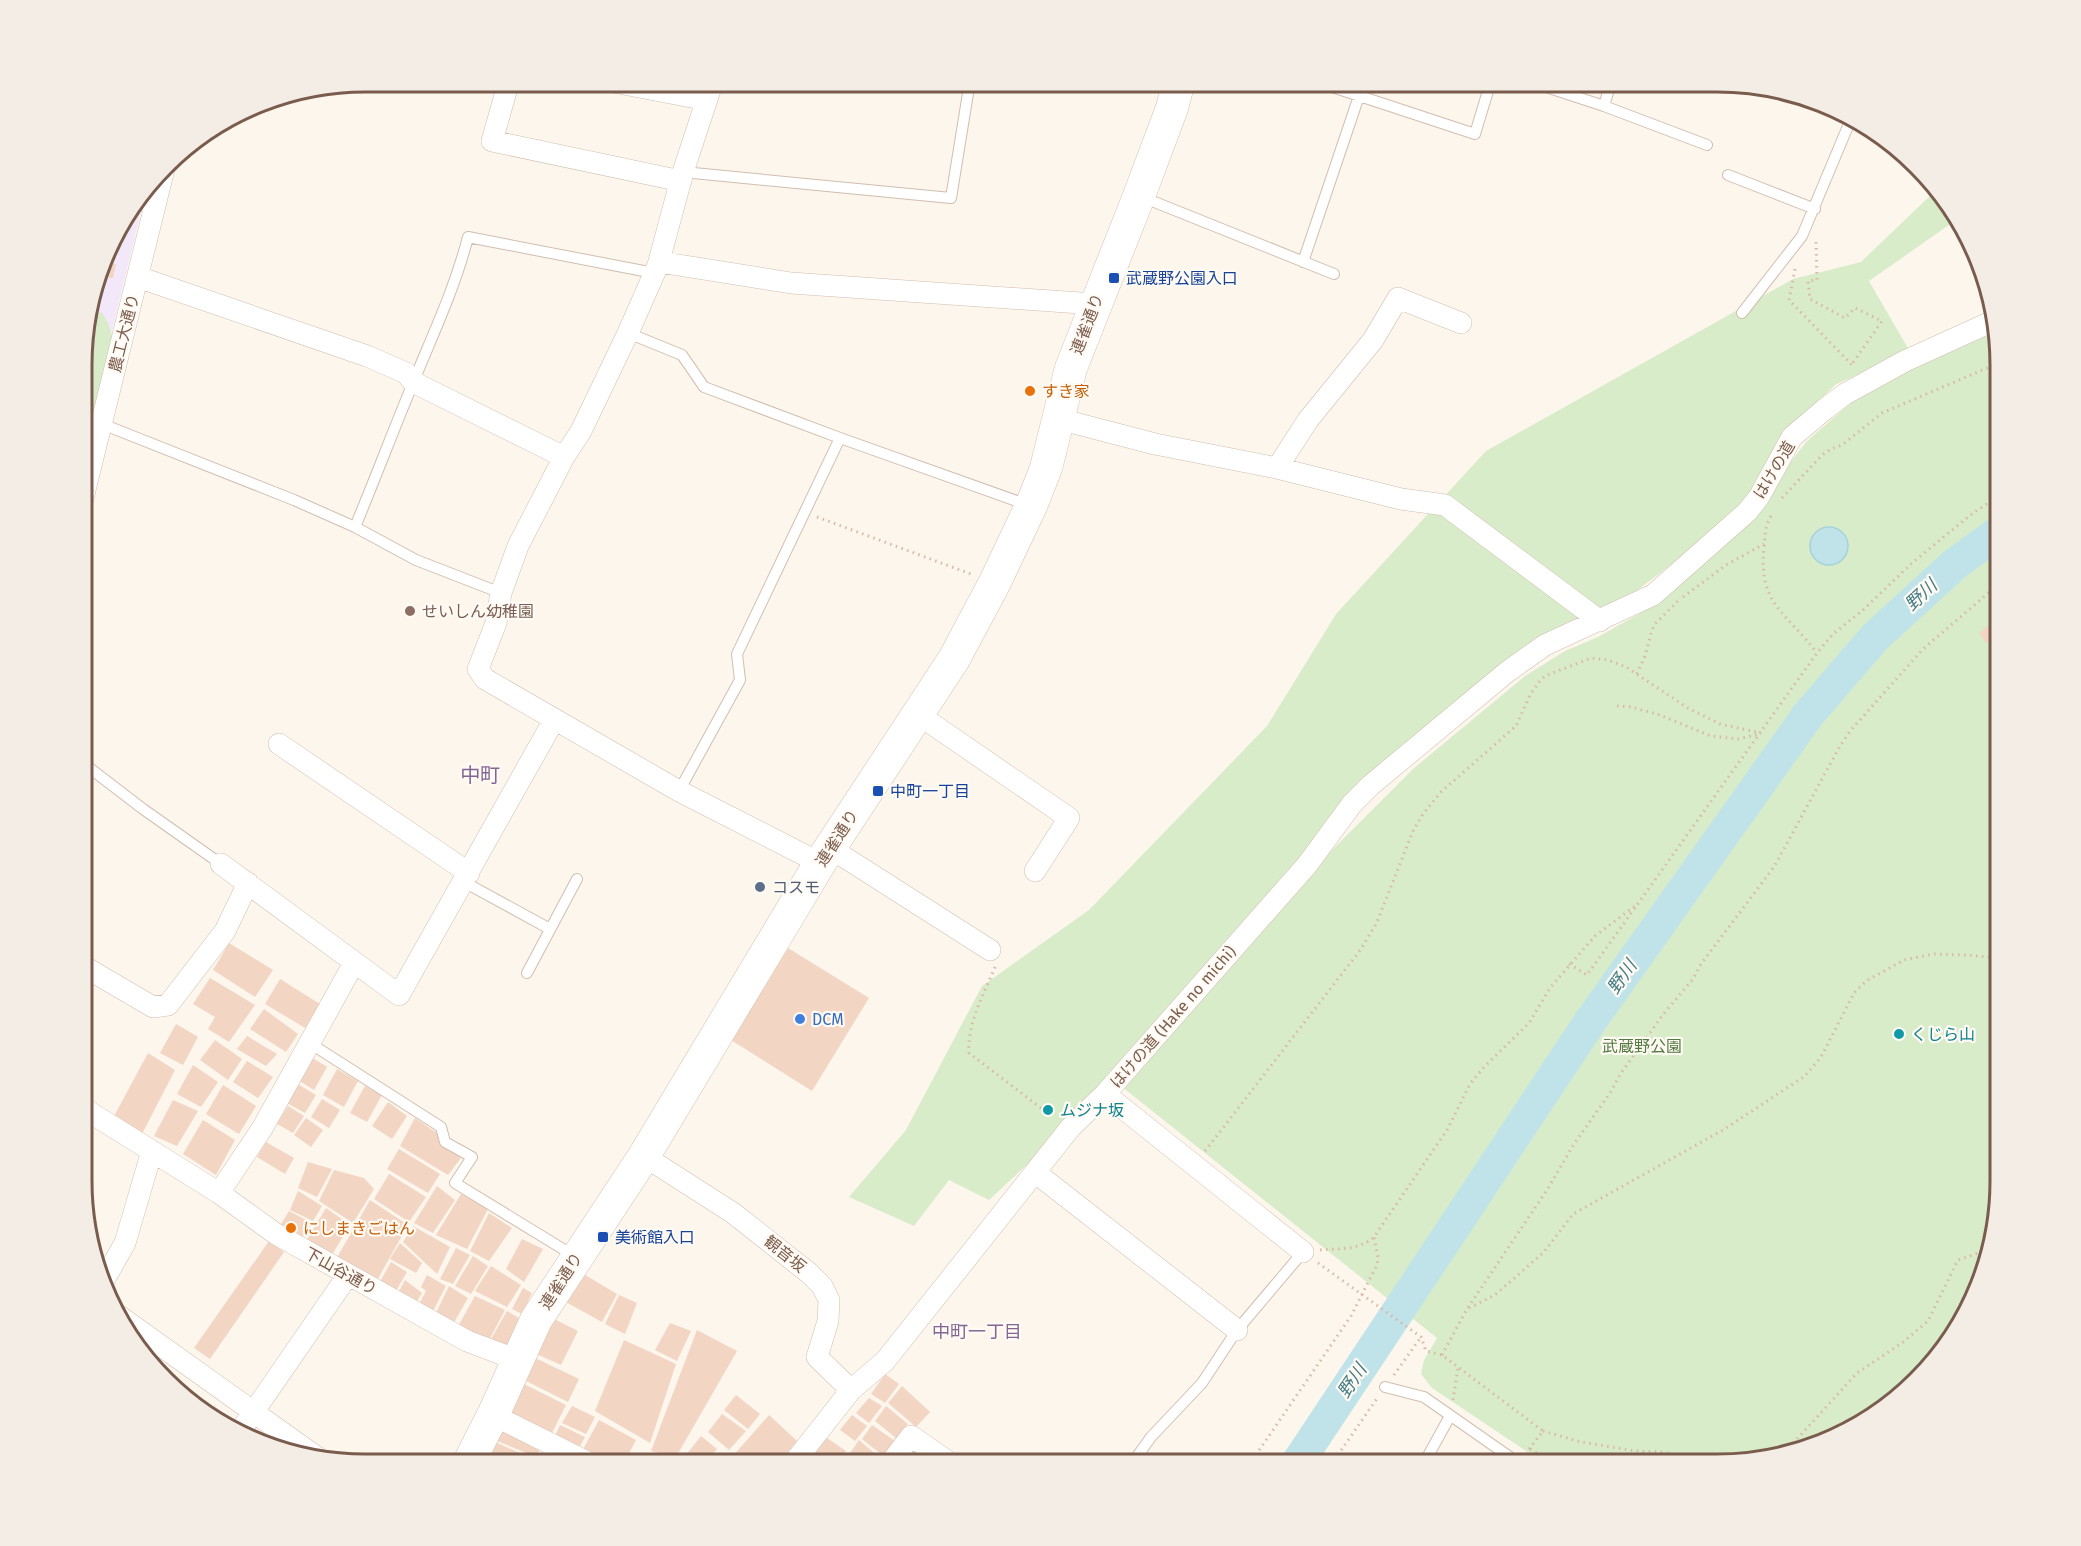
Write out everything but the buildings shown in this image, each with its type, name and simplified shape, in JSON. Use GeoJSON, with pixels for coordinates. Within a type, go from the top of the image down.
{"type":"FeatureCollection","features":[{"type":"Feature","properties":{"kind":"main road","name":"連雀通り"},"geometry":{"type":"LineString","coordinates":[[477,1454],[536,1320],[644,1156],[825,855],[954,659],[995,582],[1047,468],[1071,368],[1139,196],[1176,92]]}},
{"type":"Feature","properties":{"kind":"street"},"geometry":{"type":"LineString","coordinates":[[506,92],[492,141],[682,176]]}},
{"type":"Feature","properties":{"kind":"street"},"geometry":{"type":"LineString","coordinates":[[710,92],[682,176],[657,268],[581,431],[564,457],[518,546],[501,593],[496,623],[478,669],[485,680],[679,791],[825,855],[990,950]]}},
{"type":"Feature","properties":{"kind":"street","name":"農工大通り"},"geometry":{"type":"LineString","coordinates":[[92,463],[138,277],[146,206],[153,192]]}},
{"type":"Feature","properties":{"kind":"street"},"geometry":{"type":"LineString","coordinates":[[657,268],[791,283],[1095,304]]}},
{"type":"Feature","properties":{"kind":"street"},"geometry":{"type":"LineString","coordinates":[[138,277],[366,356],[406,373],[413,382],[564,457]]}},
{"type":"Feature","properties":{"kind":"street"},"geometry":{"type":"LineString","coordinates":[[1277,468],[1308,420],[1373,340],[1398,298],[1461,323]]}},
{"type":"Feature","properties":{"kind":"street","name":"はけの道"},"geometry":{"type":"LineString","coordinates":[[1600,621],[1653,595],[1747,512],[1760,497],[1792,437],[1845,394],[1905,361],[1986,324]]}},
{"type":"Feature","properties":{"kind":"street"},"geometry":{"type":"LineString","coordinates":[[1059,419],[1155,444],[1277,468],[1401,499],[1445,505],[1600,621]]}},
{"type":"Feature","properties":{"kind":"street","name":"はけの道 (Hake no michi)"},"geometry":{"type":"LineString","coordinates":[[807,1454],[851,1390],[885,1361],[1071,1127],[1105,1094],[1307,865],[1352,804],[1371,785],[1507,672],[1545,645],[1600,621]]}},
{"type":"Feature","properties":{"kind":"street"},"geometry":{"type":"LineString","coordinates":[[919,715],[1069,818],[1035,871]]}},
{"type":"Feature","properties":{"kind":"street"},"geometry":{"type":"LineString","coordinates":[[220,864],[399,994],[554,720]]}},
{"type":"Feature","properties":{"kind":"street"},"geometry":{"type":"LineString","coordinates":[[279,744],[466,877]]}},
{"type":"Feature","properties":{"kind":"street"},"geometry":{"type":"LineString","coordinates":[[92,971],[153,1007],[168,1005],[225,932],[248,883]]}},
{"type":"Feature","properties":{"kind":"street"},"geometry":{"type":"LineString","coordinates":[[219,1193],[264,1127],[308,1042],[354,963]]}},
{"type":"Feature","properties":{"kind":"street"},"geometry":{"type":"LineString","coordinates":[[1105,1094],[1303,1252]]}},
{"type":"Feature","properties":{"kind":"street","name":"下山谷通り"},"geometry":{"type":"LineString","coordinates":[[92,1114],[219,1193],[276,1234],[467,1341],[517,1360]]}},
{"type":"Feature","properties":{"kind":"street"},"geometry":{"type":"LineString","coordinates":[[107,1274],[125,1243],[152,1151]]}},
{"type":"Feature","properties":{"kind":"street","name":"観音坂"},"geometry":{"type":"LineString","coordinates":[[644,1156],[733,1212],[822,1286],[829,1300],[828,1321],[817,1357],[851,1390]]}},
{"type":"Feature","properties":{"kind":"street"},"geometry":{"type":"LineString","coordinates":[[1036,1173],[1237,1330]]}},
{"type":"Feature","properties":{"kind":"street"},"geometry":{"type":"LineString","coordinates":[[244,1426],[348,1275]]}},
{"type":"Feature","properties":{"kind":"street"},"geometry":{"type":"LineString","coordinates":[[133,1326],[302,1447]]}},
{"type":"Feature","properties":{"kind":"street"},"geometry":{"type":"LineString","coordinates":[[494,1415],[573,1454]]}},
{"type":"Feature","properties":{"kind":"street"},"geometry":{"type":"LineString","coordinates":[[897,1454],[911,1436],[937,1454]]}},
{"type":"Feature","properties":{"kind":"lane"},"geometry":{"type":"LineString","coordinates":[[682,176],[951,198],[968,92]]}},
{"type":"Feature","properties":{"kind":"lane"},"geometry":{"type":"LineString","coordinates":[[1347,92],[1475,134],[1488,92]]}},
{"type":"Feature","properties":{"kind":"lane"},"geometry":{"type":"LineString","coordinates":[[1563,92],[1707,145]]}},
{"type":"Feature","properties":{"kind":"lane"},"geometry":{"type":"LineString","coordinates":[[1604,106],[1608,92]]}},
{"type":"Feature","properties":{"kind":"lane"},"geometry":{"type":"LineString","coordinates":[[1303,262],[1359,96]]}},
{"type":"Feature","properties":{"kind":"lane"},"geometry":{"type":"LineString","coordinates":[[1742,313],[1804,232],[1848,126]]}},
{"type":"Feature","properties":{"kind":"lane"},"geometry":{"type":"LineString","coordinates":[[1728,175],[1815,209]]}},
{"type":"Feature","properties":{"kind":"lane"},"geometry":{"type":"LineString","coordinates":[[1139,196],[1334,274]]}},
{"type":"Feature","properties":{"kind":"lane"},"geometry":{"type":"LineString","coordinates":[[355,527],[413,382],[444,313],[461,266],[468,237],[657,268]]}},
{"type":"Feature","properties":{"kind":"lane"},"geometry":{"type":"LineString","coordinates":[[628,333],[682,355],[704,387],[1031,506]]}},
{"type":"Feature","properties":{"kind":"lane"},"geometry":{"type":"LineString","coordinates":[[102,424],[294,500],[355,527],[416,560],[501,593]]}},
{"type":"Feature","properties":{"kind":"lane"},"geometry":{"type":"LineString","coordinates":[[679,791],[740,680],[737,654],[840,438]]}},
{"type":"Feature","properties":{"kind":"lane"},"geometry":{"type":"LineString","coordinates":[[92,770],[220,864]]}},
{"type":"Feature","properties":{"kind":"lane"},"geometry":{"type":"LineString","coordinates":[[466,877],[550,929]]}},
{"type":"Feature","properties":{"kind":"lane"},"geometry":{"type":"LineString","coordinates":[[527,973],[577,879]]}},
{"type":"Feature","properties":{"kind":"lane"},"geometry":{"type":"LineString","coordinates":[[308,1042],[441,1127],[445,1142],[472,1157],[455,1183],[576,1258]]}},
{"type":"Feature","properties":{"kind":"lane"},"geometry":{"type":"LineString","coordinates":[[1139,1454],[1151,1437],[1202,1383],[1237,1330],[1303,1252]]}},
{"type":"Feature","properties":{"kind":"lane"},"geometry":{"type":"LineString","coordinates":[[1385,1387],[1424,1397],[1502,1454]]}},
{"type":"Feature","properties":{"kind":"lane"},"geometry":{"type":"LineString","coordinates":[[1429,1454],[1450,1416]]}},
{"type":"Feature","properties":{"kind":"path"},"geometry":{"type":"LineString","coordinates":[[1852,364],[1882,321],[1855,308],[1845,318],[1810,299],[1808,281],[1816,280],[1816,232],[1804,232],[1789,300],[1852,364],[1869,381]]}},
{"type":"Feature","properties":{"kind":"path"},"geometry":{"type":"LineString","coordinates":[[1782,498],[1822,455],[1842,445],[1882,413],[1990,367]]}},
{"type":"Feature","properties":{"kind":"path"},"geometry":{"type":"LineString","coordinates":[[1569,964],[1587,975],[1761,734],[1816,653],[1833,633],[1863,610],[1912,563],[1990,502]]}},
{"type":"Feature","properties":{"kind":"path"},"geometry":{"type":"LineString","coordinates":[[1775,508],[1766,524],[1762,567],[1766,589],[1790,624],[1802,633],[1816,653]]}},
{"type":"Feature","properties":{"kind":"path"},"geometry":{"type":"LineString","coordinates":[[804,512],[995,582]]}},
{"type":"Feature","properties":{"kind":"path"},"geometry":{"type":"LineString","coordinates":[[1637,675],[1652,630],[1661,617],[1682,597],[1726,566],[1764,544]]}},
{"type":"Feature","properties":{"kind":"path"},"geometry":{"type":"LineString","coordinates":[[1442,1355],[1467,1309],[1547,1190],[1621,1073],[1774,867],[1851,730],[1923,649],[1990,592]]}},
{"type":"Feature","properties":{"kind":"path"},"geometry":{"type":"LineString","coordinates":[[1189,1163],[1201,1156],[1362,949],[1377,922],[1413,831],[1424,814],[1441,792],[1516,726],[1539,682],[1545,676],[1591,658],[1613,662],[1688,708],[1720,724],[1761,734]]}},
{"type":"Feature","properties":{"kind":"path"},"geometry":{"type":"LineString","coordinates":[[1617,706],[1657,714],[1711,736],[1738,739],[1761,734]]}},
{"type":"Feature","properties":{"kind":"path"},"geometry":{"type":"LineString","coordinates":[[1303,1252],[1351,1249],[1374,1237],[1447,1130],[1470,1084],[1484,1066],[1529,1023],[1550,988],[1595,936],[1639,903]]}},
{"type":"Feature","properties":{"kind":"path"},"geometry":{"type":"LineString","coordinates":[[990,950],[997,964],[972,1022],[968,1040],[969,1053],[1051,1116],[1071,1127]]}},
{"type":"Feature","properties":{"kind":"path"},"geometry":{"type":"LineString","coordinates":[[1467,1309],[1495,1295],[1544,1252],[1573,1214],[1723,1130],[1805,1076],[1821,1057],[1854,993],[1866,981],[1904,960],[1933,954],[1990,957]]}},
{"type":"Feature","properties":{"kind":"path"},"geometry":{"type":"LineString","coordinates":[[1257,1454],[1351,1316],[1377,1264],[1374,1237]]}},
{"type":"Feature","properties":{"kind":"path"},"geometry":{"type":"LineString","coordinates":[[1303,1252],[1420,1337],[1426,1351],[1442,1355],[1543,1431],[1581,1442],[1670,1454]]}},
{"type":"Feature","properties":{"kind":"path"},"geometry":{"type":"LineString","coordinates":[[1792,1444],[1857,1373],[1902,1343],[1928,1320],[1958,1260],[1980,1252]]}},
{"type":"Feature","properties":{"kind":"path"},"geometry":{"type":"LineString","coordinates":[[1339,1454],[1420,1337]]}},
{"type":"Feature","properties":{"kind":"path"},"geometry":{"type":"LineString","coordinates":[[1450,1416],[1458,1368]]}},
{"type":"Feature","properties":{"kind":"path"},"geometry":{"type":"LineString","coordinates":[[1525,1454],[1543,1431]]}},
{"type":"Feature","properties":{"kind":"path"},"geometry":{"type":"LineString","coordinates":[[1530,1449],[1539,1454]]}},
{"type":"Feature","properties":{"kind":"shaded area"},"geometry":{"type":"Polygon","coordinates":[[[142,207],[92,414],[92,346],[101,294],[112,260],[142,207]]]}},
{"type":"Feature","properties":{"kind":"green space"},"geometry":{"type":"Polygon","coordinates":[[[1931,195],[1951,224],[1869,281],[1909,350],[1835,385],[1784,436],[1743,509],[1617,606],[1355,795],[1062,1132],[989,1200],[949,1180],[914,1226],[849,1197],[906,1130],[982,986],[1089,910],[1267,726],[1336,614],[1486,451],[1793,279],[1861,262],[1931,195]]]}},
{"type":"Feature","properties":{"kind":"green space"},"geometry":{"type":"Polygon","coordinates":[[[97,312],[102,313],[113,339],[92,420],[92,346],[97,312]]]}},
{"type":"Feature","properties":{"kind":"green space","name":"武蔵野公園"},"geometry":{"type":"Polygon","coordinates":[[[1987,332],[1990,364],[1990,1182],[1984,1235],[1975,1270],[1944,1333],[1910,1375],[1868,1409],[1821,1434],[1770,1449],[1735,1454],[1531,1454],[1432,1388],[1421,1374],[1424,1360],[1437,1338],[1121,1086],[1316,866],[1413,769],[1525,676],[1565,651],[1598,637],[1644,611],[1778,478],[1807,441],[1848,405],[1906,369],[1987,332]]]}},
{"type":"Feature","properties":{"kind":"water"},"geometry":{"type":"Polygon","coordinates":[[[1829,527],[1842,533],[1848,546],[1842,559],[1829,565],[1816,559],[1810,546],[1816,533],[1829,527]]]}},
{"type":"Feature","properties":{"kind":"waterway","name":"野川"},"geometry":{"type":"LineString","coordinates":[[1303,1454],[1592,1019],[1808,715],[1875,637],[1955,564],[1990,539]]}},
{"type":"Feature","properties":{"kind":"place","name":"武蔵野公園入口"},"geometry":{"type":"Point","coordinates":[1114,278]}},
{"type":"Feature","properties":{"kind":"place","name":"すき家"},"geometry":{"type":"Point","coordinates":[1030,391]}},
{"type":"Feature","properties":{"kind":"place","name":"せいしん幼稚園"},"geometry":{"type":"Point","coordinates":[410,611]}},
{"type":"Feature","properties":{"kind":"place","name":"中町一丁目"},"geometry":{"type":"Point","coordinates":[878,791]}},
{"type":"Feature","properties":{"kind":"place","name":"コスモ"},"geometry":{"type":"Point","coordinates":[760,887]}},
{"type":"Feature","properties":{"kind":"place","name":"DCM"},"geometry":{"type":"Point","coordinates":[800,1019]}},
{"type":"Feature","properties":{"kind":"place","name":"くじら山"},"geometry":{"type":"Point","coordinates":[1899,1034]}},
{"type":"Feature","properties":{"kind":"place","name":"ムジナ坂"},"geometry":{"type":"Point","coordinates":[1048,1110]}},
{"type":"Feature","properties":{"kind":"place","name":"にしまきごはん"},"geometry":{"type":"Point","coordinates":[291,1228]}},
{"type":"Feature","properties":{"kind":"place","name":"美術館入口"},"geometry":{"type":"Point","coordinates":[603,1237]}},
{"type":"Feature","properties":{"kind":"district","name":"中町"},"geometry":{"type":"Point","coordinates":[480,775]}},
{"type":"Feature","properties":{"kind":"district","name":"中町一丁目"},"geometry":{"type":"Point","coordinates":[977,1332]}}]}
